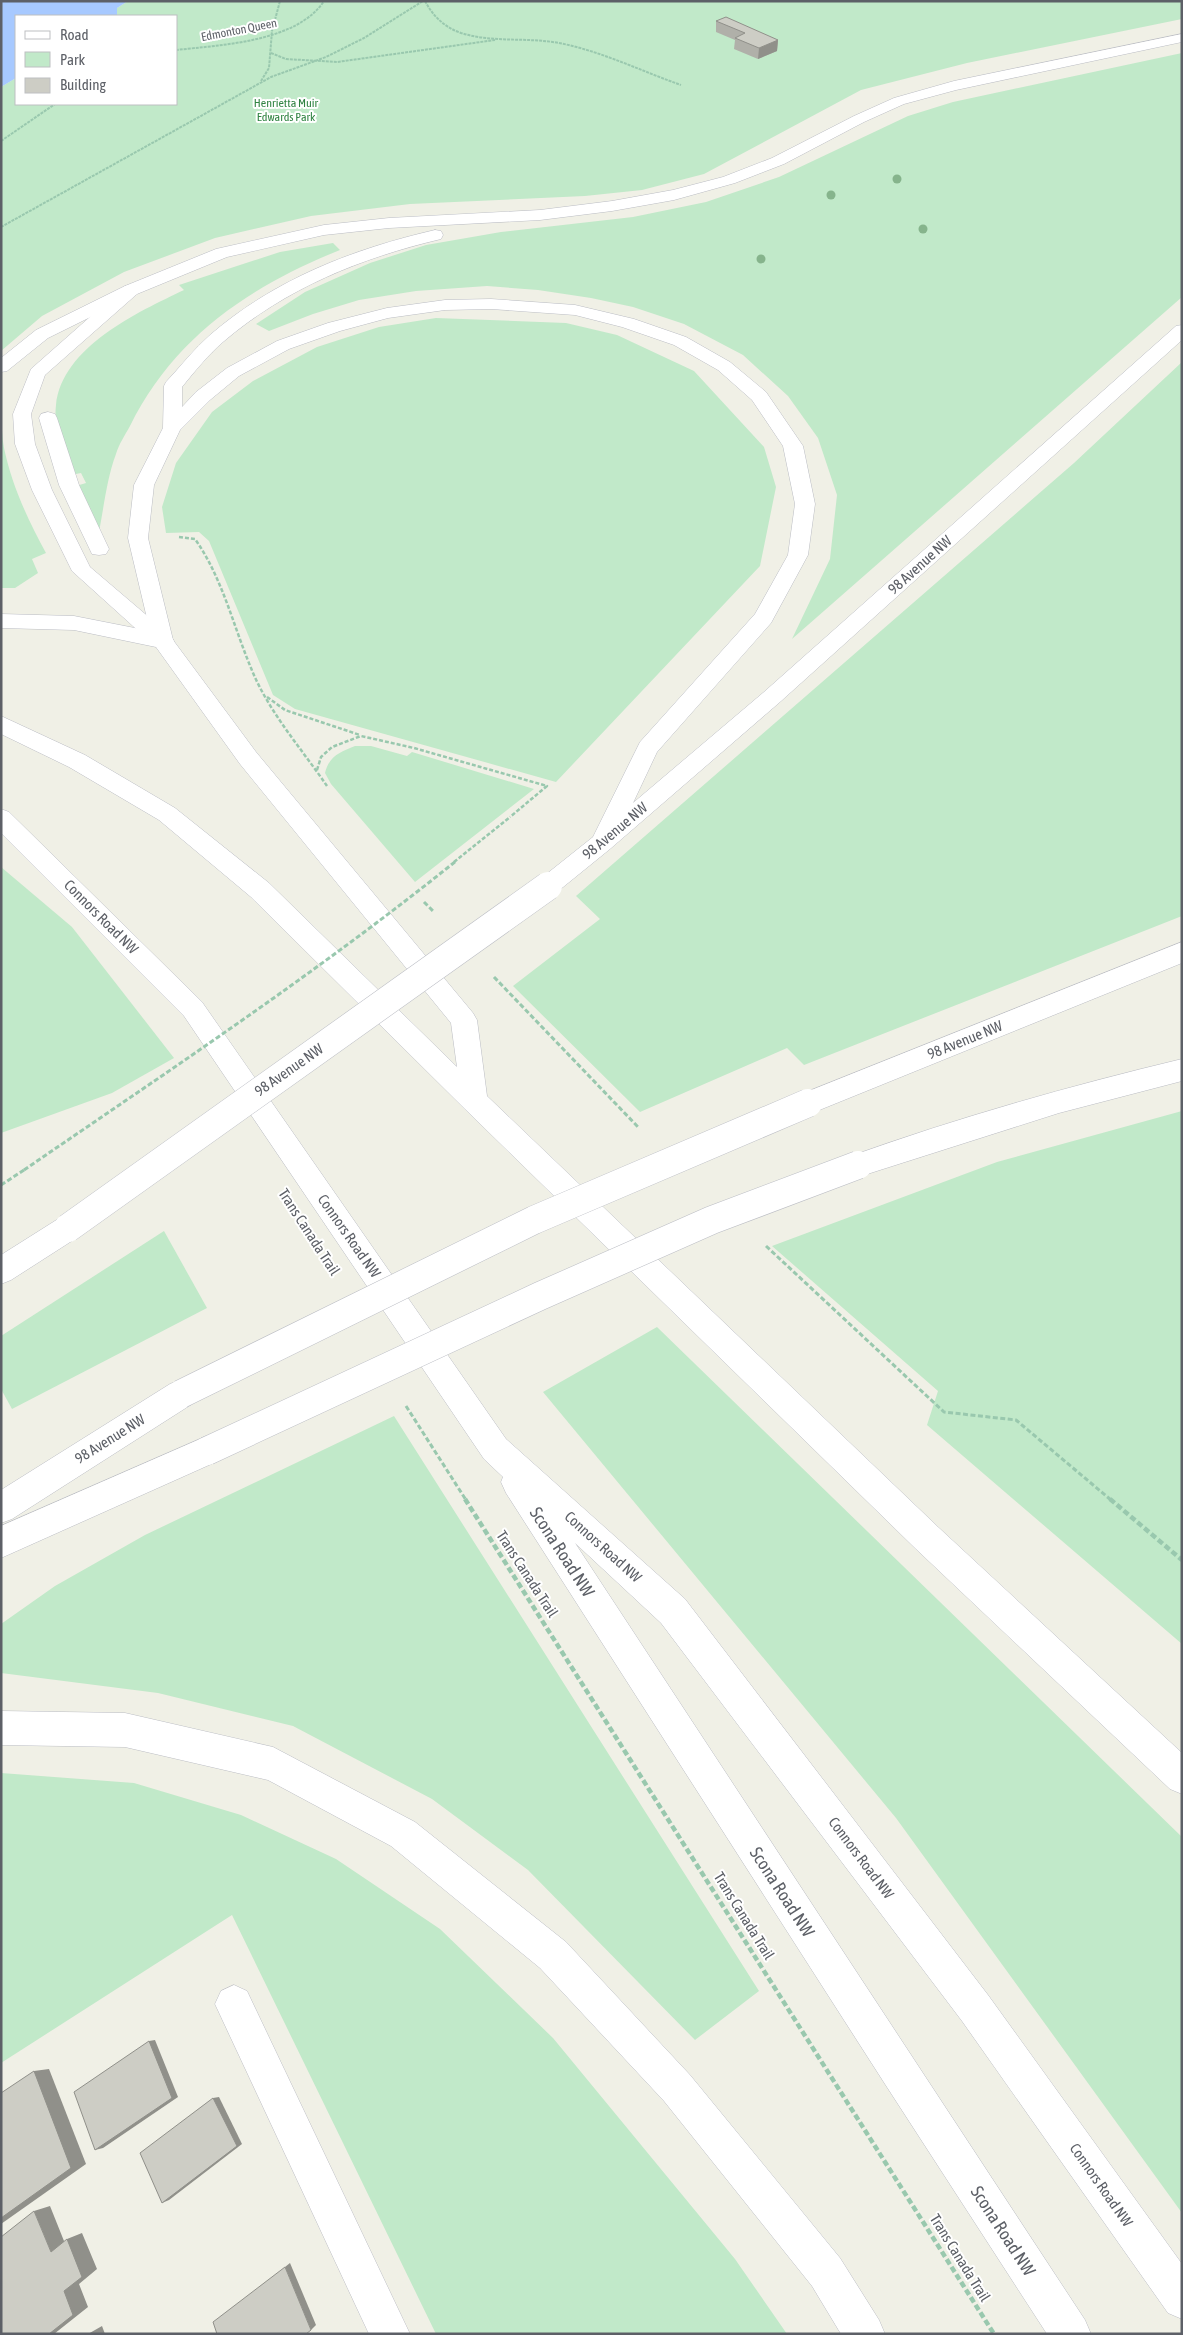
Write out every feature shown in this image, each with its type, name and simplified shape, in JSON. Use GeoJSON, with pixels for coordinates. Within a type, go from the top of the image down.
{"type":"FeatureCollection","features":[{"type":"Feature","properties":{"kind":"main road"},"geometry":{"type":"LineString","coordinates":[[1,367],[42,334],[131,290],[222,252],[324,230],[540,215],[612,206],[674,195],[729,180],[778,161],[859,118],[899,101],[954,86],[1182,38]]}},
{"type":"Feature","properties":{"kind":"main road"},"geometry":{"type":"LineString","coordinates":[[172,428],[173,386],[216,339],[275,295],[334,265],[396,243],[540,215]]}},
{"type":"Feature","properties":{"kind":"main road"},"geometry":{"type":"LineString","coordinates":[[131,290],[37,373],[22,414],[24,444],[42,490],[82,571],[163,640],[248,758],[464,1020],[474,1101]]}},
{"type":"Feature","properties":{"kind":"main road"},"geometry":{"type":"LineString","coordinates":[[163,640],[138,538],[144,485],[172,428],[203,396],[233,372],[283,345],[334,327],[387,313],[445,305],[490,304],[575,310],[628,323],[680,341],[724,366],[759,396],[793,446],[805,504],[798,555],[764,618],[648,748],[602,843]]}},
{"type":"Feature","properties":{"kind":"main road","name":"98 Avenue NW"},"geometry":{"type":"LineString","coordinates":[[1,1272],[68,1228],[548,886],[602,843],[772,697],[1182,330]]}},
{"type":"Feature","properties":{"kind":"main road"},"geometry":{"type":"LineString","coordinates":[[48,418],[54,449],[68,486],[99,548]]}},
{"type":"Feature","properties":{"kind":"main road"},"geometry":{"type":"LineString","coordinates":[[1,621],[74,623],[163,640]]}},
{"type":"Feature","properties":{"kind":"main road"},"geometry":{"type":"LineString","coordinates":[[1,724],[77,761],[167,814],[260,890],[474,1101],[928,1538],[1182,1778]]}},
{"type":"Feature","properties":{"kind":"main road","name":"Connors Road NW"},"geometry":{"type":"LineString","coordinates":[[1,818],[193,1009],[495,1449],[673,1611],[975,2008],[1182,2299]]}},
{"type":"Feature","properties":{"kind":"main road","name":"98 Avenue NW"},"geometry":{"type":"LineString","coordinates":[[1,1508],[181,1394],[534,1220],[808,1102],[1182,952]]}},
{"type":"Feature","properties":{"kind":"main road"},"geometry":{"type":"LineString","coordinates":[[1,1542],[207,1451],[540,1296],[712,1220],[858,1165],[1005,1116],[1121,1083],[1182,1070]]}},
{"type":"Feature","properties":{"kind":"main road","name":"Scona Road NW"},"geometry":{"type":"LineString","coordinates":[[495,1449],[898,2072],[1071,2334]]}},
{"type":"Feature","properties":{"kind":"main road"},"geometry":{"type":"LineString","coordinates":[[1,1728],[125,1730],[274,1764],[402,1834],[552,1955],[677,2088],[826,2272],[865,2334]]}},
{"type":"Feature","properties":{"kind":"main road"},"geometry":{"type":"LineString","coordinates":[[234,2004],[390,2334]]}},
{"type":"Feature","properties":{"kind":"path"},"geometry":{"type":"LineString","coordinates":[[252,88],[262,79],[269,68],[272,33],[280,1]]}},
{"type":"Feature","properties":{"kind":"path","name":"Edmonton Queen"},"geometry":{"type":"LineString","coordinates":[[178,50],[272,33],[306,20],[318,10],[324,1]]}},
{"type":"Feature","properties":{"kind":"path"},"geometry":{"type":"LineString","coordinates":[[1,227],[271,76],[314,61],[364,38],[424,1],[434,17],[446,26],[475,37],[542,40],[597,53],[681,85]]}},
{"type":"Feature","properties":{"kind":"path"},"geometry":{"type":"LineString","coordinates":[[271,53],[286,59],[337,62],[504,39]]}},
{"type":"Feature","properties":{"kind":"path"},"geometry":{"type":"LineString","coordinates":[[1,142],[54,105]]}},
{"type":"Feature","properties":{"kind":"path"},"geometry":{"type":"LineString","coordinates":[[177,537],[195,539],[204,550],[217,579],[250,670],[264,695],[332,793]]}},
{"type":"Feature","properties":{"kind":"path"},"geometry":{"type":"LineString","coordinates":[[1,1185],[240,1023],[411,896],[547,786],[414,748],[361,736],[285,710],[264,695]]}},
{"type":"Feature","properties":{"kind":"path"},"geometry":{"type":"LineString","coordinates":[[317,770],[321,757],[332,747],[361,736]]}},
{"type":"Feature","properties":{"kind":"path"},"geometry":{"type":"LineString","coordinates":[[409,886],[435,914]]}},
{"type":"Feature","properties":{"kind":"path"},"geometry":{"type":"LineString","coordinates":[[493,976],[643,1132]]}},
{"type":"Feature","properties":{"kind":"path"},"geometry":{"type":"LineString","coordinates":[[184,1058],[189,1066]]}},
{"type":"Feature","properties":{"kind":"path"},"geometry":{"type":"LineString","coordinates":[[765,1246],[944,1412],[1016,1420],[1182,1560]]}},
{"type":"Feature","properties":{"kind":"path","name":"Trans Canada Trail"},"geometry":{"type":"LineString","coordinates":[[404,1403],[994,2334]]}},
{"type":"Feature","properties":{"kind":"green space","name":"Henrietta Muir Edwards Park"},"geometry":{"type":"Polygon","coordinates":[[[128,1],[1182,1],[1182,19],[967,63],[861,90],[704,174],[642,190],[585,196],[410,204],[311,216],[215,238],[124,272],[42,316],[1,351],[1,87],[15,79],[15,105],[178,105],[178,15],[117,15],[117,8],[128,1]]]}},
{"type":"Feature","properties":{"kind":"green space"},"geometry":{"type":"Polygon","coordinates":[[[1182,53],[1182,297],[792,639],[830,559],[837,495],[818,438],[788,396],[743,355],[684,324],[633,307],[538,290],[487,286],[416,291],[359,300],[313,314],[269,331],[256,324],[305,292],[370,263],[426,245],[501,232],[633,217],[706,202],[779,177],[908,116],[953,102],[1182,53]]]}},
{"type":"Feature","properties":{"kind":"green space"},"geometry":{"type":"Polygon","coordinates":[[[333,243],[340,250],[275,280],[246,298],[218,318],[192,341],[169,366],[148,394],[119,447],[108,482],[99,532],[76,486],[86,483],[81,473],[71,475],[56,423],[56,405],[61,384],[72,366],[87,349],[105,334],[145,309],[184,290],[179,285],[280,252],[333,243]]]}},
{"type":"Feature","properties":{"kind":"green space"},"geometry":{"type":"Polygon","coordinates":[[[436,318],[566,323],[617,335],[694,371],[764,447],[776,487],[760,566],[556,782],[295,709],[273,695],[209,541],[199,532],[166,533],[162,507],[176,463],[212,412],[253,381],[317,347],[379,327],[436,318]]]}},
{"type":"Feature","properties":{"kind":"green space"},"geometry":{"type":"Polygon","coordinates":[[[1182,362],[1182,916],[804,1065],[787,1048],[640,1112],[513,986],[600,919],[576,896],[1074,463],[1182,362]]]}},
{"type":"Feature","properties":{"kind":"green space"},"geometry":{"type":"Polygon","coordinates":[[[1,417],[4,448],[11,476],[27,515],[46,553],[32,559],[38,573],[15,588],[1,588],[1,417]]]}},
{"type":"Feature","properties":{"kind":"green space"},"geometry":{"type":"Polygon","coordinates":[[[355,746],[371,746],[407,756],[412,752],[534,789],[415,882],[331,784],[325,773],[332,759],[355,746]]]}},
{"type":"Feature","properties":{"kind":"green space"},"geometry":{"type":"Polygon","coordinates":[[[1,867],[72,927],[174,1058],[112,1093],[1,1133],[1,867]]]}},
{"type":"Feature","properties":{"kind":"green space"},"geometry":{"type":"Polygon","coordinates":[[[1182,1111],[1182,1644],[927,1425],[938,1391],[772,1246],[997,1162],[1182,1111]]]}},
{"type":"Feature","properties":{"kind":"green space"},"geometry":{"type":"Polygon","coordinates":[[[164,1231],[207,1308],[12,1409],[1,1389],[1,1336],[164,1231]]]}},
{"type":"Feature","properties":{"kind":"green space"},"geometry":{"type":"Polygon","coordinates":[[[657,1327],[1182,1837],[1182,2213],[896,1818],[543,1392],[657,1327]]]}},
{"type":"Feature","properties":{"kind":"green space"},"geometry":{"type":"Polygon","coordinates":[[[394,1416],[759,1991],[695,2040],[528,1870],[432,1799],[293,1726],[158,1693],[1,1673],[1,1624],[55,1586],[145,1535],[394,1416]]]}},
{"type":"Feature","properties":{"kind":"green space"},"geometry":{"type":"Polygon","coordinates":[[[1,1773],[134,1783],[241,1815],[336,1859],[440,1929],[553,2038],[735,2259],[787,2334],[436,2334],[232,1915],[1,2063],[1,1773]]]}},
{"type":"Feature","properties":{"kind":"water"},"geometry":{"type":"Polygon","coordinates":[[[1,1],[128,1],[117,8],[117,15],[15,15],[15,79],[1,87],[1,1]]]}},
{"type":"Feature","properties":{"kind":"building"},"geometry":{"type":"Polygon","coordinates":[[[726,17],[778,40],[759,48],[735,38],[745,33],[716,21],[726,17]]]}},
{"type":"Feature","properties":{"kind":"building"},"geometry":{"type":"Polygon","coordinates":[[[149,2041],[172,2098],[95,2150],[74,2092],[149,2041]]]}},
{"type":"Feature","properties":{"kind":"building"},"geometry":{"type":"Polygon","coordinates":[[[34,2071],[71,2168],[1,2218],[1,2093],[34,2071]]]}},
{"type":"Feature","properties":{"kind":"building"},"geometry":{"type":"Polygon","coordinates":[[[213,2098],[237,2146],[162,2203],[140,2153],[213,2098]]]}},
{"type":"Feature","properties":{"kind":"building"},"geometry":{"type":"Polygon","coordinates":[[[34,2211],[51,2252],[67,2239],[82,2277],[64,2291],[73,2315],[49,2334],[1,2334],[1,2237],[34,2211]]]}},
{"type":"Feature","properties":{"kind":"building"},"geometry":{"type":"Polygon","coordinates":[[[285,2267],[311,2330],[306,2334],[217,2334],[213,2322],[285,2267]]]}}]}
